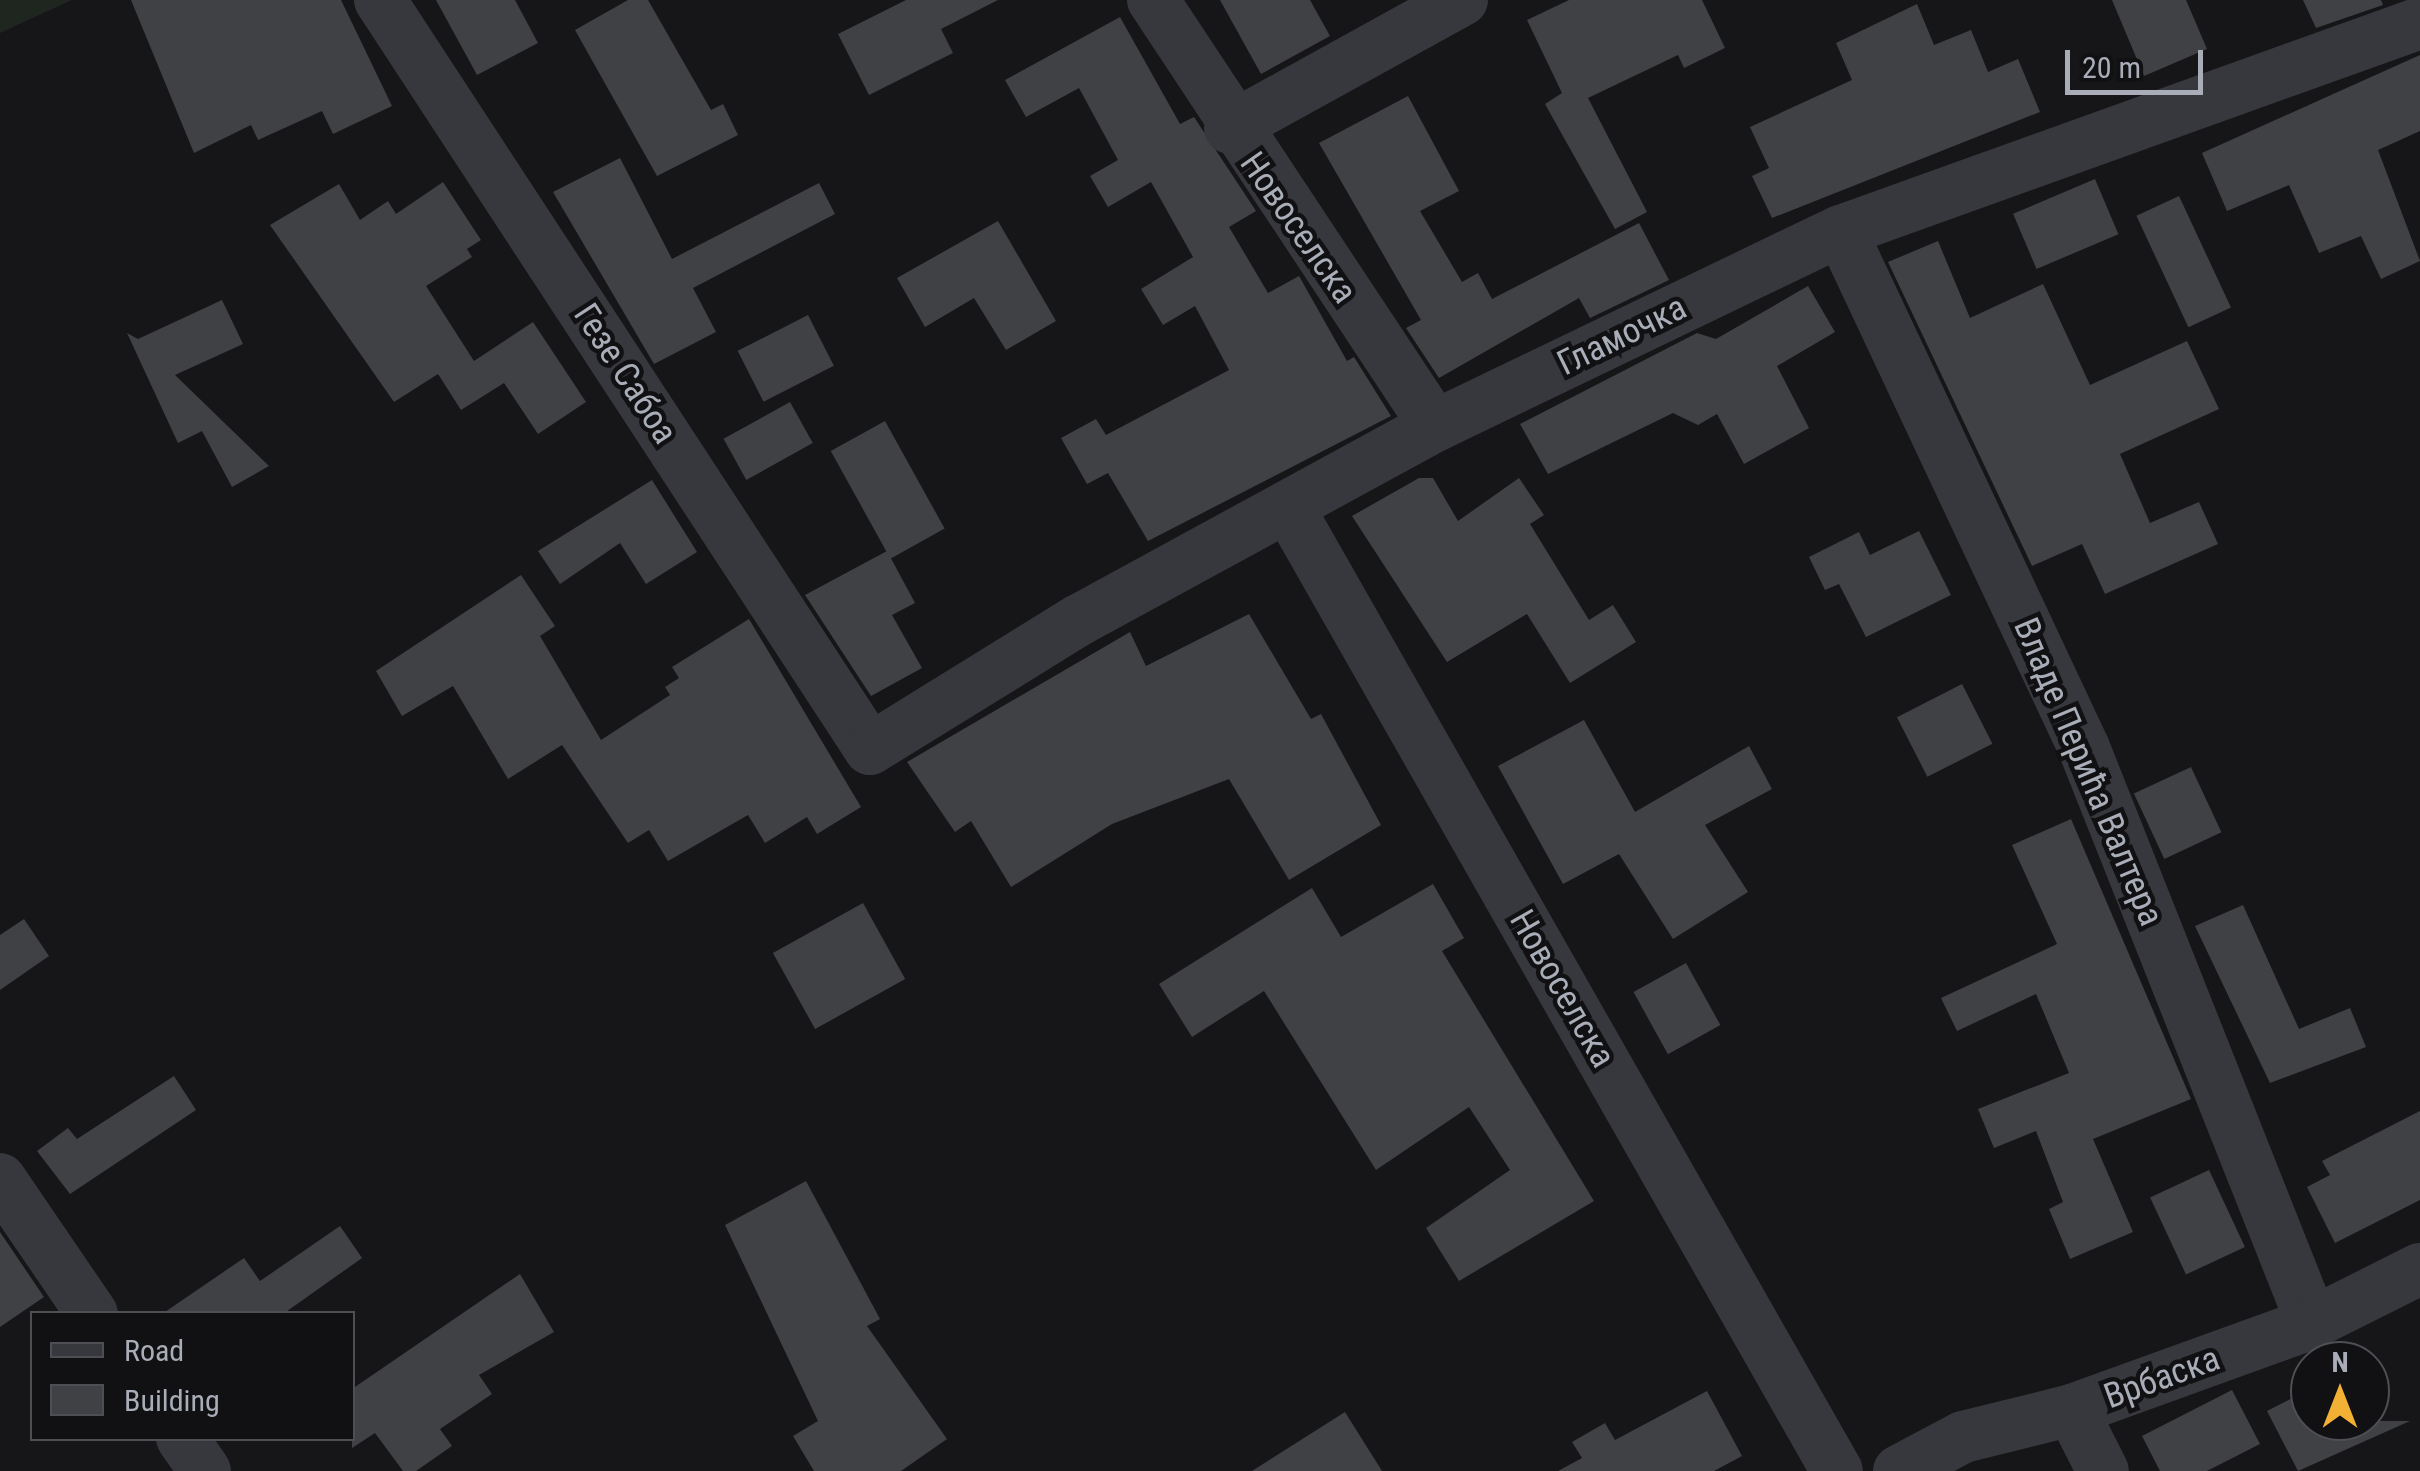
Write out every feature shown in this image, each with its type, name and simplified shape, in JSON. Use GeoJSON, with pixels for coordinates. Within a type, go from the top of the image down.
{"type":"FeatureCollection","features":[{"type":"Feature","properties":{"kind":"street","name":"Гезе Сабоа"},"geometry":{"type":"LineString","coordinates":[[380,0],[870,749]]}},
{"type":"Feature","properties":{"kind":"street","name":"Новоселска"},"geometry":{"type":"LineString","coordinates":[[1153,0],[1230,128],[1435,426]]}},
{"type":"Feature","properties":{"kind":"street","name":"Новоселска"},"geometry":{"type":"LineString","coordinates":[[1230,128],[1462,0]]}},
{"type":"Feature","properties":{"kind":"street","name":"Гламочка"},"geometry":{"type":"LineString","coordinates":[[870,749],[1435,426],[1841,231],[2420,23]]}},
{"type":"Feature","properties":{"kind":"street","name":"Владе Перића Валтера"},"geometry":{"type":"LineString","coordinates":[[1841,231],[2084,748],[2312,1322]]}},
{"type":"Feature","properties":{"kind":"street","name":"Новоселска"},"geometry":{"type":"LineString","coordinates":[[1288,507],[1837,1471]]}},
{"type":"Feature","properties":{"kind":"street"},"geometry":{"type":"LineString","coordinates":[[0,1180],[90,1311]]}},
{"type":"Feature","properties":{"kind":"street","name":"Врбаска"},"geometry":{"type":"LineString","coordinates":[[1898,1471],[1964,1437],[2072,1410],[2312,1322],[2420,1269]]}},
{"type":"Feature","properties":{"kind":"street"},"geometry":{"type":"LineString","coordinates":[[2072,1410],[2103,1471]]}},
{"type":"Feature","properties":{"kind":"street"},"geometry":{"type":"LineString","coordinates":[[184,1441],[206,1471]]}},
{"type":"Feature","properties":{"kind":"shaded area"},"geometry":{"type":"Polygon","coordinates":[[[0,0],[72,0],[0,33],[0,0]]]}},
{"type":"Feature","properties":{"kind":"building"},"geometry":{"type":"Polygon","coordinates":[[[131,0],[341,0],[392,106],[333,134],[322,111],[258,140],[251,125],[194,153],[131,0]]]}},
{"type":"Feature","properties":{"kind":"building"},"geometry":{"type":"Polygon","coordinates":[[[436,0],[515,0],[538,43],[477,75],[436,0]]]}},
{"type":"Feature","properties":{"kind":"building"},"geometry":{"type":"Polygon","coordinates":[[[628,0],[648,0],[711,110],[723,104],[738,135],[657,176],[575,30],[628,0]]]}},
{"type":"Feature","properties":{"kind":"building"},"geometry":{"type":"Polygon","coordinates":[[[906,0],[998,0],[941,29],[953,53],[869,95],[838,34],[906,0]]]}},
{"type":"Feature","properties":{"kind":"building"},"geometry":{"type":"Polygon","coordinates":[[[1220,0],[1310,0],[1330,36],[1261,74],[1220,0]]]}},
{"type":"Feature","properties":{"kind":"building"},"geometry":{"type":"Polygon","coordinates":[[[1569,0],[1702,0],[1725,48],[1684,68],[1678,55],[1588,98],[1647,212],[1615,229],[1545,104],[1562,93],[1527,20],[1569,0]]]}},
{"type":"Feature","properties":{"kind":"building"},"geometry":{"type":"Polygon","coordinates":[[[2112,0],[2186,0],[2207,49],[2144,76],[2112,0]]]}},
{"type":"Feature","properties":{"kind":"building"},"geometry":{"type":"Polygon","coordinates":[[[2303,0],[2381,0],[2383,5],[2316,28],[2303,0]]]}},
{"type":"Feature","properties":{"kind":"building"},"geometry":{"type":"Polygon","coordinates":[[[1917,4],[1934,45],[1971,30],[1988,72],[2018,59],[2040,112],[1772,218],[1752,176],[1769,168],[1750,127],[1852,80],[1836,43],[1917,4]]]}},
{"type":"Feature","properties":{"kind":"building"},"geometry":{"type":"Polygon","coordinates":[[[1120,17],[1180,124],[1194,117],[1256,211],[1229,227],[1268,293],[1299,276],[1347,361],[1354,357],[1391,416],[1148,541],[1108,473],[1087,484],[1061,438],[1096,419],[1106,435],[1229,370],[1195,306],[1163,325],[1141,289],[1193,257],[1151,182],[1108,207],[1090,176],[1118,160],[1079,88],[1026,117],[1005,80],[1120,17]]]}},
{"type":"Feature","properties":{"kind":"building"},"geometry":{"type":"Polygon","coordinates":[[[2420,55],[2420,131],[2378,150],[2420,261],[2381,279],[2361,236],[2319,253],[2289,185],[2227,211],[2202,153],[2420,55]]]}},
{"type":"Feature","properties":{"kind":"building"},"geometry":{"type":"Polygon","coordinates":[[[1408,96],[1459,191],[1420,211],[1462,282],[1478,273],[1492,299],[1639,223],[1669,280],[1590,318],[1579,298],[1439,378],[1406,328],[1421,320],[1319,143],[1408,96]]]}},
{"type":"Feature","properties":{"kind":"building"},"geometry":{"type":"Polygon","coordinates":[[[620,158],[672,259],[819,183],[835,214],[693,288],[716,332],[654,364],[553,192],[620,158]]]}},
{"type":"Feature","properties":{"kind":"building"},"geometry":{"type":"Polygon","coordinates":[[[2095,179],[2118,234],[2037,269],[2013,214],[2095,179]]]}},
{"type":"Feature","properties":{"kind":"building"},"geometry":{"type":"Polygon","coordinates":[[[443,182],[481,240],[467,249],[472,257],[426,286],[474,361],[533,322],[586,402],[538,434],[504,383],[461,410],[438,374],[394,402],[270,225],[339,184],[360,220],[388,201],[396,214],[443,182]]]}},
{"type":"Feature","properties":{"kind":"building"},"geometry":{"type":"Polygon","coordinates":[[[2179,196],[2231,307],[2188,327],[2136,216],[2179,196]]]}},
{"type":"Feature","properties":{"kind":"building"},"geometry":{"type":"Polygon","coordinates":[[[998,221],[1056,321],[1006,350],[974,298],[925,327],[897,278],[998,221]]]}},
{"type":"Feature","properties":{"kind":"building"},"geometry":{"type":"Polygon","coordinates":[[[1938,241],[1970,318],[2043,284],[2090,385],[2187,341],[2219,409],[2120,454],[2150,523],[2199,502],[2218,544],[2105,594],[2082,544],[2032,566],[1888,262],[1938,241]]]}},
{"type":"Feature","properties":{"kind":"building"},"geometry":{"type":"Polygon","coordinates":[[[1808,286],[1835,332],[1777,366],[1809,428],[1744,464],[1717,414],[1698,425],[1673,413],[1548,474],[1520,424],[1697,333],[1716,339],[1808,286]]]}},
{"type":"Feature","properties":{"kind":"building"},"geometry":{"type":"Polygon","coordinates":[[[222,300],[243,344],[175,375],[269,466],[232,487],[202,431],[178,443],[127,333],[138,339],[222,300]]]}},
{"type":"Feature","properties":{"kind":"building"},"geometry":{"type":"Polygon","coordinates":[[[808,315],[834,366],[763,402],[738,351],[808,315]]]}},
{"type":"Feature","properties":{"kind":"building"},"geometry":{"type":"Polygon","coordinates":[[[790,402],[813,443],[746,480],[724,439],[790,402]]]}},
{"type":"Feature","properties":{"kind":"building"},"geometry":{"type":"Polygon","coordinates":[[[885,421],[945,529],[890,559],[831,451],[885,421]]]}},
{"type":"Feature","properties":{"kind":"building"},"geometry":{"type":"Polygon","coordinates":[[[1419,478],[1433,478],[1458,521],[1519,478],[1544,515],[1530,524],[1589,620],[1613,605],[1636,642],[1570,683],[1527,614],[1447,662],[1352,516],[1419,478]]]}},
{"type":"Feature","properties":{"kind":"building"},"geometry":{"type":"Polygon","coordinates":[[[652,480],[697,552],[646,584],[620,543],[560,584],[538,551],[652,480]]]}},
{"type":"Feature","properties":{"kind":"building"},"geometry":{"type":"Polygon","coordinates":[[[1919,531],[1951,595],[1866,637],[1839,584],[1825,590],[1809,557],[1859,532],[1870,555],[1919,531]]]}},
{"type":"Feature","properties":{"kind":"building"},"geometry":{"type":"Polygon","coordinates":[[[887,551],[915,603],[892,615],[922,668],[871,696],[805,595],[887,551]]]}},
{"type":"Feature","properties":{"kind":"building"},"geometry":{"type":"Polygon","coordinates":[[[521,575],[555,626],[540,636],[601,740],[670,695],[665,687],[679,678],[672,667],[749,619],[861,807],[817,834],[807,817],[765,843],[748,815],[668,861],[649,830],[628,843],[562,745],[508,779],[453,686],[402,716],[376,671],[521,575]]]}},
{"type":"Feature","properties":{"kind":"building"},"geometry":{"type":"Polygon","coordinates":[[[1249,614],[1311,719],[1321,714],[1381,825],[1289,880],[1229,779],[1112,824],[1011,887],[971,821],[955,832],[907,762],[1130,632],[1146,666],[1249,614]]]}},
{"type":"Feature","properties":{"kind":"building"},"geometry":{"type":"Polygon","coordinates":[[[1962,684],[1992,744],[1927,777],[1897,717],[1962,684]]]}},
{"type":"Feature","properties":{"kind":"building"},"geometry":{"type":"Polygon","coordinates":[[[1584,720],[1635,812],[1749,746],[1772,789],[1705,825],[1748,892],[1673,939],[1619,854],[1563,884],[1498,766],[1584,720]]]}},
{"type":"Feature","properties":{"kind":"building"},"geometry":{"type":"Polygon","coordinates":[[[2191,767],[2221,832],[2164,859],[2134,794],[2191,767]]]}},
{"type":"Feature","properties":{"kind":"building"},"geometry":{"type":"Polygon","coordinates":[[[2071,819],[2191,1099],[2093,1139],[2133,1232],[2070,1259],[2049,1209],[2063,1202],[2036,1131],[1994,1148],[1978,1109],[2069,1073],[2036,994],[1957,1031],[1941,998],[2057,944],[2012,845],[2071,819]]]}},
{"type":"Feature","properties":{"kind":"building"},"geometry":{"type":"Polygon","coordinates":[[[1433,884],[1464,938],[1442,951],[1594,1201],[1459,1281],[1426,1228],[1510,1170],[1469,1107],[1376,1170],[1264,991],[1192,1037],[1159,984],[1312,888],[1341,937],[1433,884]]]}},
{"type":"Feature","properties":{"kind":"building"},"geometry":{"type":"Polygon","coordinates":[[[863,903],[905,979],[815,1029],[773,953],[863,903]]]}},
{"type":"Feature","properties":{"kind":"building"},"geometry":{"type":"Polygon","coordinates":[[[2243,905],[2299,1029],[2350,1008],[2366,1047],[2270,1083],[2195,926],[2243,905]]]}},
{"type":"Feature","properties":{"kind":"building"},"geometry":{"type":"Polygon","coordinates":[[[24,919],[49,956],[0,990],[0,935],[24,919]]]}},
{"type":"Feature","properties":{"kind":"building"},"geometry":{"type":"Polygon","coordinates":[[[1686,963],[1720,1025],[1668,1054],[1634,992],[1686,963]]]}},
{"type":"Feature","properties":{"kind":"building"},"geometry":{"type":"Polygon","coordinates":[[[174,1076],[196,1110],[70,1194],[37,1151],[68,1128],[77,1139],[174,1076]]]}},
{"type":"Feature","properties":{"kind":"building"},"geometry":{"type":"Polygon","coordinates":[[[2420,1111],[2420,1200],[2335,1243],[2307,1187],[2330,1175],[2322,1161],[2420,1111]]]}},
{"type":"Feature","properties":{"kind":"building"},"geometry":{"type":"Polygon","coordinates":[[[2209,1170],[2245,1247],[2186,1275],[2150,1197],[2209,1170]]]}},
{"type":"Feature","properties":{"kind":"building"},"geometry":{"type":"Polygon","coordinates":[[[806,1181],[880,1319],[867,1326],[947,1439],[901,1471],[814,1471],[793,1436],[818,1421],[725,1225],[806,1181]]]}},
{"type":"Feature","properties":{"kind":"building"},"geometry":{"type":"Polygon","coordinates":[[[340,1226],[362,1258],[287,1311],[166,1311],[244,1258],[260,1281],[340,1226]]]}},
{"type":"Feature","properties":{"kind":"building"},"geometry":{"type":"Polygon","coordinates":[[[0,1232],[44,1297],[0,1327],[0,1232]]]}},
{"type":"Feature","properties":{"kind":"building"},"geometry":{"type":"Polygon","coordinates":[[[520,1274],[554,1332],[479,1375],[492,1394],[440,1429],[452,1446],[416,1471],[403,1471],[375,1433],[352,1448],[355,1387],[520,1274]]]}},
{"type":"Feature","properties":{"kind":"building"},"geometry":{"type":"Polygon","coordinates":[[[2232,1390],[2260,1444],[2207,1471],[2160,1471],[2142,1436],[2232,1390]]]}},
{"type":"Feature","properties":{"kind":"building"},"geometry":{"type":"Polygon","coordinates":[[[1707,1391],[1742,1456],[1714,1471],[1558,1471],[1582,1458],[1572,1442],[1605,1423],[1615,1440],[1707,1391]]]}},
{"type":"Feature","properties":{"kind":"building"},"geometry":{"type":"Polygon","coordinates":[[[2290,1399],[2290,1441],[2365,1441],[2298,1471],[2267,1411],[2290,1399]]]}},
{"type":"Feature","properties":{"kind":"building"},"geometry":{"type":"Polygon","coordinates":[[[1345,1412],[1382,1471],[1252,1471],[1345,1412]]]}},
{"type":"Feature","properties":{"kind":"building"},"geometry":{"type":"Polygon","coordinates":[[[2390,1421],[2410,1421],[2390,1430],[2390,1421]]]}}]}
